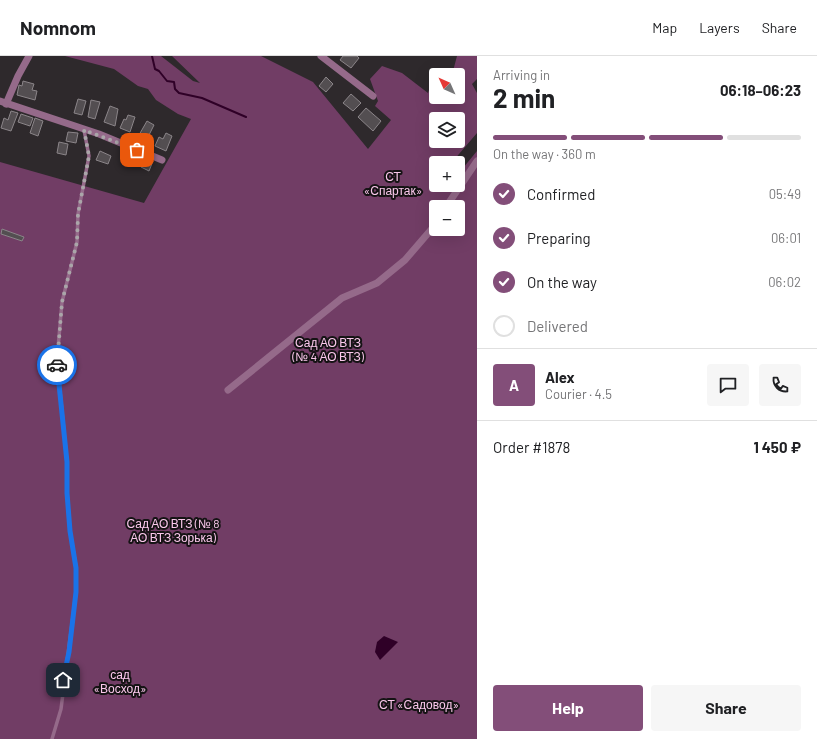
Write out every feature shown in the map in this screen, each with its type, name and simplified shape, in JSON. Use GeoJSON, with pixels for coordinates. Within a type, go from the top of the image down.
{"type":"FeatureCollection","features":[{"type":"Feature","properties":{"kind":"street"},"geometry":{"type":"LineString","coordinates":[[29,56],[3,103],[84,130],[162,160]]}},
{"type":"Feature","properties":{"kind":"street"},"geometry":{"type":"LineString","coordinates":[[321,56],[373,96]]}},
{"type":"Feature","properties":{"kind":"street"},"geometry":{"type":"LineString","coordinates":[[451,200],[477,161]]}},
{"type":"Feature","properties":{"kind":"street"},"geometry":{"type":"LineString","coordinates":[[228,390],[342,298],[377,283],[405,260],[429,232]]}},
{"type":"Feature","properties":{"kind":"lane"},"geometry":{"type":"LineString","coordinates":[[52,739],[60,709],[76,592],[76,568],[70,531],[67,493],[67,462],[56,360],[62,302],[77,242],[78,214],[89,156],[84,130]]}},
{"type":"Feature","properties":{"kind":"green space"},"geometry":{"type":"Polygon","coordinates":[[[65,56],[161,56],[193,81],[200,83],[172,56],[261,56],[313,82],[368,149],[391,120],[375,106],[378,101],[370,79],[382,66],[402,73],[428,93],[429,90],[429,104],[465,104],[465,68],[454,68],[457,56],[477,56],[477,79],[472,84],[477,93],[477,133],[465,147],[465,112],[429,112],[429,148],[464,148],[457,156],[429,156],[429,192],[465,192],[465,166],[477,151],[477,739],[0,739],[0,162],[144,203],[191,119],[178,114],[156,100],[148,89],[138,86],[114,69],[65,56]]]}},
{"type":"Feature","properties":{"kind":"shaded area"},"geometry":{"type":"Polygon","coordinates":[[[384,636],[398,642],[380,660],[375,652],[377,642],[384,636]]]}},
{"type":"Feature","properties":{"kind":"building"},"geometry":{"type":"Polygon","coordinates":[[[343,56],[357,56],[359,58],[351,68],[340,60],[343,56]]]}},
{"type":"Feature","properties":{"kind":"building"},"geometry":{"type":"Polygon","coordinates":[[[326,77],[333,84],[326,92],[319,86],[326,77]]]}},
{"type":"Feature","properties":{"kind":"building"},"geometry":{"type":"Polygon","coordinates":[[[23,81],[34,84],[32,90],[37,91],[35,100],[17,95],[19,85],[22,86],[23,81]]]}},
{"type":"Feature","properties":{"kind":"building"},"geometry":{"type":"Polygon","coordinates":[[[351,94],[361,103],[353,111],[343,103],[351,94]]]}},
{"type":"Feature","properties":{"kind":"building"},"geometry":{"type":"Polygon","coordinates":[[[78,99],[86,101],[82,115],[74,113],[78,99]]]}},
{"type":"Feature","properties":{"kind":"building"},"geometry":{"type":"Polygon","coordinates":[[[91,100],[100,102],[95,119],[88,117],[91,100]]]}},
{"type":"Feature","properties":{"kind":"building"},"geometry":{"type":"Polygon","coordinates":[[[110,106],[118,109],[115,126],[104,122],[110,106]]]}},
{"type":"Feature","properties":{"kind":"building"},"geometry":{"type":"Polygon","coordinates":[[[366,108],[381,121],[373,131],[358,117],[366,108]]]}},
{"type":"Feature","properties":{"kind":"building"},"geometry":{"type":"Polygon","coordinates":[[[11,111],[18,113],[11,131],[1,128],[4,118],[8,120],[11,111]]]}},
{"type":"Feature","properties":{"kind":"building"},"geometry":{"type":"Polygon","coordinates":[[[21,114],[33,118],[30,126],[18,122],[21,114]]]}},
{"type":"Feature","properties":{"kind":"building"},"geometry":{"type":"Polygon","coordinates":[[[128,115],[135,117],[130,132],[120,128],[124,119],[126,120],[128,115]]]}},
{"type":"Feature","properties":{"kind":"building"},"geometry":{"type":"Polygon","coordinates":[[[35,118],[43,121],[38,136],[30,133],[35,118]]]}},
{"type":"Feature","properties":{"kind":"building"},"geometry":{"type":"Polygon","coordinates":[[[147,121],[154,125],[147,139],[139,135],[147,121]]]}},
{"type":"Feature","properties":{"kind":"building"},"geometry":{"type":"Polygon","coordinates":[[[68,132],[78,133],[76,143],[66,141],[68,132]]]}},
{"type":"Feature","properties":{"kind":"building"},"geometry":{"type":"Polygon","coordinates":[[[166,133],[172,136],[166,151],[155,146],[159,137],[163,139],[166,133]]]}},
{"type":"Feature","properties":{"kind":"building"},"geometry":{"type":"Polygon","coordinates":[[[59,142],[68,144],[66,155],[57,153],[59,142]]]}},
{"type":"Feature","properties":{"kind":"building"},"geometry":{"type":"Polygon","coordinates":[[[100,151],[111,156],[108,164],[96,160],[100,151]]]}},
{"type":"Feature","properties":{"kind":"building"},"geometry":{"type":"Polygon","coordinates":[[[129,152],[137,155],[134,162],[126,159],[129,152]]]}},
{"type":"Feature","properties":{"kind":"building"},"geometry":{"type":"Polygon","coordinates":[[[145,158],[153,161],[149,171],[141,167],[145,158]]]}},
{"type":"Feature","properties":{"kind":"building"},"geometry":{"type":"Polygon","coordinates":[[[2,229],[24,237],[22,241],[1,234],[2,229]]]}},
{"type":"Feature","properties":{"kind":"waterway"},"geometry":{"type":"LineString","coordinates":[[152,56],[155,69],[159,71],[167,81],[174,82],[175,89],[179,93],[202,98],[246,117]]}},
{"type":"Feature","properties":{"kind":"way so far"},"geometry":{"type":"LineString","coordinates":[[57,365],[56,360],[62,302],[77,242],[78,214],[89,156],[87,138],[84,130],[99,134],[137,150]]}},
{"type":"Feature","properties":{"kind":"route"},"geometry":{"type":"LineString","coordinates":[[57,365],[67,462],[67,493],[70,531],[76,568],[76,592],[69,652],[63,680]]}},
{"type":"Feature","properties":{"kind":"park label","name":"СТ «Спартак»"},"geometry":{"type":"Point","coordinates":[393,184]}},
{"type":"Feature","properties":{"kind":"park label","name":"Сад АО ВТЗ (№ 4 АО ВТЗ)"},"geometry":{"type":"Point","coordinates":[328,350]}},
{"type":"Feature","properties":{"kind":"park label","name":"Сад АО ВТЗ (№ 8 АО ВТЗ Зорька)"},"geometry":{"type":"Point","coordinates":[173,531]}},
{"type":"Feature","properties":{"kind":"park label","name":"сад «Восход»"},"geometry":{"type":"Point","coordinates":[120,682]}},
{"type":"Feature","properties":{"kind":"park label","name":"СТ «Садовод»"},"geometry":{"type":"Point","coordinates":[419,705]}}]}
